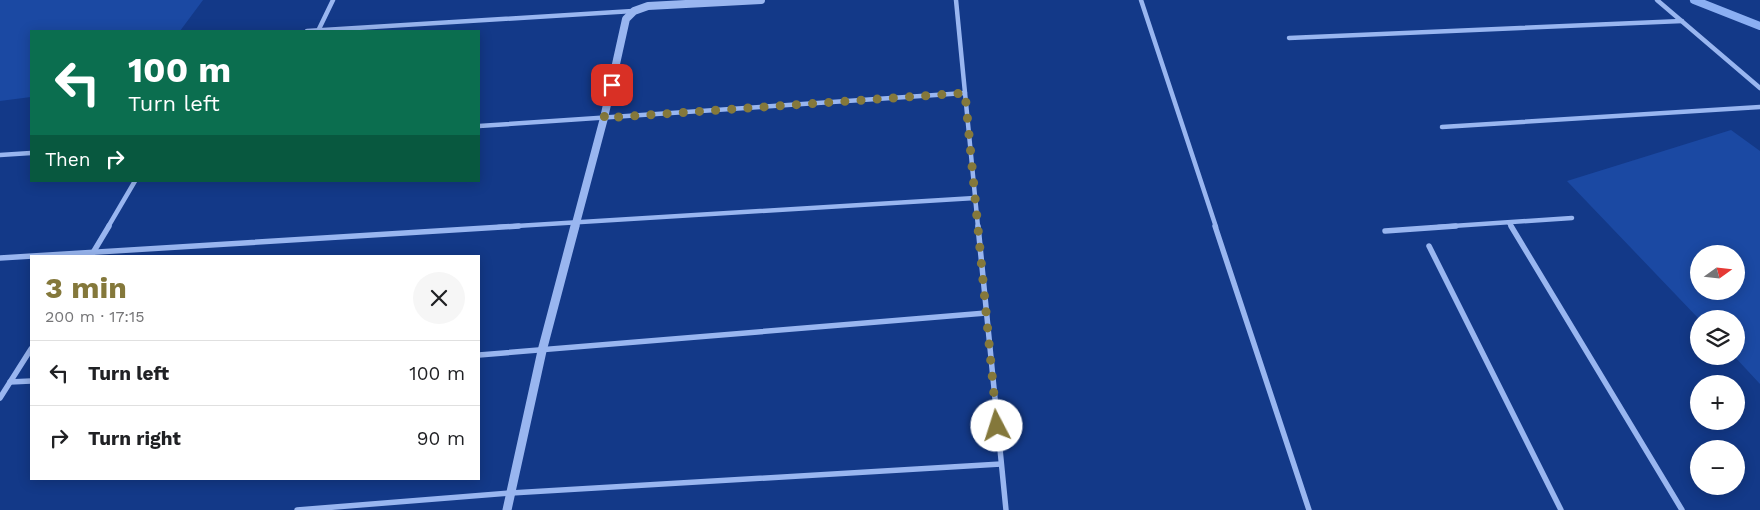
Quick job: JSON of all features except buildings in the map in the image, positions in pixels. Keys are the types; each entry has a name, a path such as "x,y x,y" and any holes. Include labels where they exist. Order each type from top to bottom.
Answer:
{"street":[{"path":"319,28 333,0"},
{"path":"311,30 319,28 634,11 648,6 761,0"},
{"path":"956,0 1006,510"},
{"path":"1142,0 1309,510"},
{"path":"1657,0 1760,88"},
{"path":"507,510 542,351 604,118 626,19 634,11"},
{"path":"1289,38 1682,21"},
{"path":"480,126 965,93"},
{"path":"1442,127 1760,106"},
{"path":"0,155 30,153"},
{"path":"92,254 135,182"},
{"path":"69,255 975,198"},
{"path":"1385,231 1572,218"},
{"path":"1509,223 1682,510"},
{"path":"1429,246 1561,510"},
{"path":"0,258 30,257"},
{"path":"480,355 986,313"},
{"path":"0,398 30,351"},
{"path":"10,382 30,381"},
{"path":"297,510 511,493 1001,464"}],"shaded area":[{"path":"0,0 203,0 181,30 30,30 30,97 0,101"},
{"path":"1731,130 1760,151 1760,384 1742,365 1745,365 1745,310 1690,310 1567,181"}],"waterway":[{"path":"1694,0 1760,26"}],"route":[{"path":"612,85 604,118 965,93 997,426"}]}
